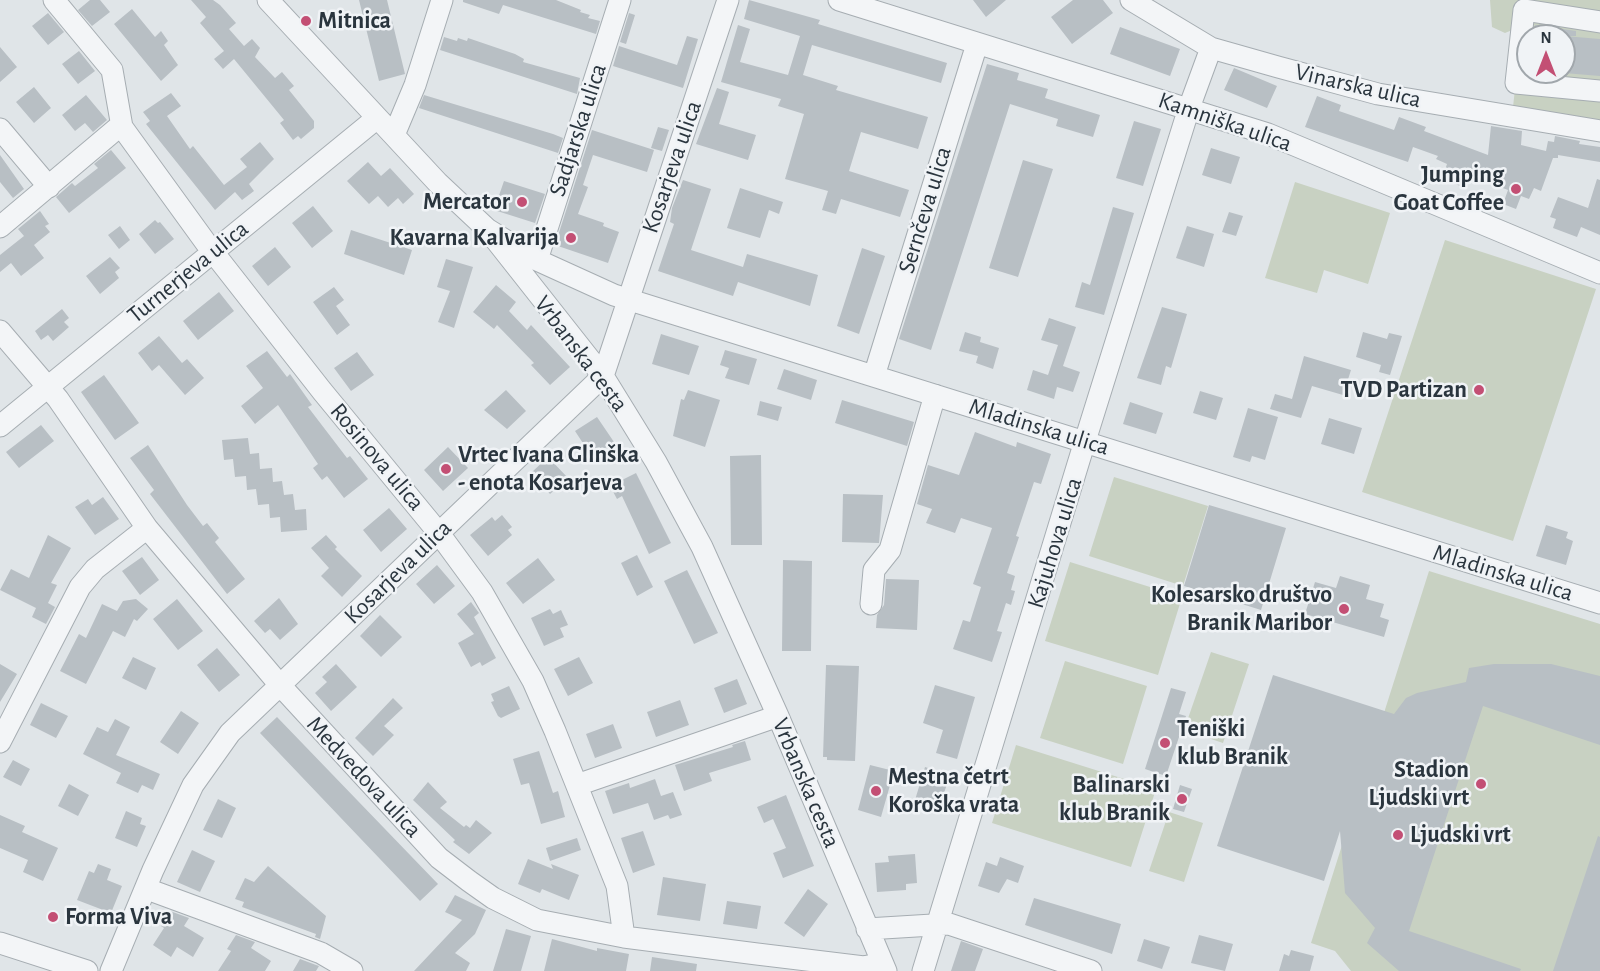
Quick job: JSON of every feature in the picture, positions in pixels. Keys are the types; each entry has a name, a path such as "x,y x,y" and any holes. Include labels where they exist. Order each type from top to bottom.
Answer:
{"street":[{"name":"Rosinova ulica","path":"54,0 112,70 121,125 214,252 322,391 438,532 482,591 504,627 533,681 578,785 617,886 624,937"},
{"name":"Vrbanska cesta","path":"268,0 438,183 487,229 603,376 656,462 702,547 778,716 884,967"},
{"path":"394,135 415,85 442,0"},
{"name":"Sadjarska ulica","path":"537,260 621,0"},
{"name":"Kosarjeva ulica","path":"111,971 153,870 193,785 230,733 603,376 728,0"},
{"name":"Kamniška ulica","path":"839,0 1268,134 1600,273"},
{"name":"Vinarska ulica","path":"1131,0 1211,48 1378,94 1600,131"},
{"path":"1600,22 1524,10 1516,83 1600,91"},
{"name":"Sernčeva ulica","path":"874,376 977,44"},
{"name":"Kajuhova ulica","path":"923,971 977,801 1085,441 1189,108 1211,48"},
{"name":"Turnerjeva ulica","path":"0,426 377,118"},
{"path":"0,227 121,125"},
{"path":"0,129 49,187"},
{"name":"Mladinska ulica","path":"487,229 537,260 628,299 1600,603"},
{"name":"Medvedova ulica","path":"0,331 47,386 147,528 279,684 439,858 469,881 493,898 537,920 624,937 840,965 884,967"},
{"path":"872,604 874,570 890,550 935,395"},
{"path":"0,742 80,586 95,569 147,528"},
{"path":"578,785 778,716"},
{"path":"147,889 321,953 352,971"},
{"path":"867,929 949,924 1091,971"},
{"path":"0,943 87,971"}],"green space":[{"path":"1490,0 1600,0 1600,127 1512,116 1516,80 1516,84 1576,84 1576,24 1516,24 1516,28 1505,33 1492,27"},
{"path":"1295,182 1390,213 1368,284 1324,270 1317,293 1265,278"},
{"name":"TVD Partizan","path":"1445,240 1596,289 1513,541 1362,492"},
{"path":"1114,477 1208,506 1183,586 1089,556"},
{"path":"1070,562 1182,597 1158,675 1045,641"},
{"name":"Stadion Ljudski vrt","path":"1429,571 1600,624 1600,971 1351,971 1335,951 1311,943"},
{"path":"1211,652 1249,664 1223,743 1184,730"},
{"path":"1065,661 1147,686 1123,764 1040,738"},
{"path":"1016,745 1156,789 1131,867 992,823"},
{"path":"1169,812 1203,823 1184,882 1149,871"}],"building":[{"path":"90,0 100,0 110,12 92,26 78,10"},
{"path":"191,0 213,0 220,5 236,23 229,29 244,46 252,39 260,48 255,57 275,78 282,72 294,86 289,90 314,121 314,128 301,139 298,136 293,140 280,123 284,120 234,59 223,69 214,59 224,51 200,23 206,17"},
{"path":"359,0 387,0 405,74 379,81"},
{"path":"463,0 556,0 590,15 588,18 600,21 596,34 503,5 499,14 463,2"},
{"path":"749,0 820,20 818,24 947,63 941,83 812,45 803,75 838,86 836,90 928,117 918,149 861,132 849,171 909,190 900,217 841,199 836,214 822,210 828,191 785,179 804,114 778,106 781,99 721,82 738,25 750,29 740,62 788,75 800,36 744,19"},
{"path":"973,0 1006,0 986,17"},
{"path":"1073,0 1103,0 1113,13 1072,44 1051,17"},
{"path":"132,9 155,37 161,31 168,41 164,45 178,65 161,81 114,24"},
{"path":"48,13 64,32 48,45 32,26"},
{"path":"629,13 635,15 626,44 620,42"},
{"path":"1120,27 1180,49 1170,76 1110,54"},
{"path":"687,36 698,39 683,88 613,66 619,46 677,65"},
{"path":"444,37 457,41 458,38 467,41 468,38 515,54 524,59 523,62 580,78 577,94 440,50"},
{"path":"1576,37 1600,39 1600,76 1576,74"},
{"path":"0,47 17,67 0,82"},
{"path":"79,51 95,71 78,84 62,64"},
{"path":"987,64 1019,73 1017,80 1048,89 1045,98 1100,115 1093,137 1056,126 1058,119 1010,104 931,350 899,339"},
{"path":"1234,68 1277,86 1267,108 1224,90"},
{"path":"34,87 51,108 34,123 16,102"},
{"path":"717,88 729,92 719,124 756,135 748,160 696,144"},
{"path":"171,93 181,106 167,116 190,149 193,146 224,185 247,167 240,159 260,142 274,159 249,184 254,191 242,200 235,192 215,210 146,124 150,121 143,112"},
{"path":"86,95 107,120 93,132 85,123 75,131 62,115"},
{"path":"424,95 563,138 558,153 419,108"},
{"path":"1317,96 1341,105 1339,111 1394,130 1399,117 1426,127 1424,131 1488,155 1491,126 1522,131 1521,145 1546,151 1548,141 1554,142 1555,136 1580,141 1579,144 1600,147 1600,162 1558,155 1558,158 1553,158 1541,191 1534,188 1529,199 1521,196 1516,209 1503,204 1508,190 1492,184 1494,178 1470,169 1463,187 1442,179 1447,164 1436,159 1438,156 1413,147 1408,162 1305,127"},
{"path":"1134,121 1161,129 1143,186 1116,178"},
{"path":"658,127 669,130 662,151 651,148"},
{"path":"592,130 654,150 647,172 593,155 583,185 588,187 578,214 604,223 603,226 619,232 608,263 555,245"},
{"path":"1211,148 1240,157 1231,184 1202,175"},
{"path":"111,150 126,168 69,213 56,197 72,183 75,186 98,168 94,164"},
{"path":"0,155 24,189 13,198 0,182"},
{"path":"1023,160 1053,169 1018,277 989,268"},
{"path":"368,162 381,176 390,168 414,194 403,204 398,198 388,207 378,196 369,204 347,181"},
{"path":"1597,179 1600,180 1600,235 1581,227 1577,237 1553,228 1556,219 1550,217 1558,197 1588,208"},
{"path":"683,180 711,189 691,250 743,267 747,254 818,275 810,306 738,282 733,296 658,271 674,224 670,222 672,208"},
{"name":"Mercator","path":"504,181 545,194 535,223 494,210"},
{"path":"740,188 783,202 779,214 769,210 760,238 727,228"},
{"path":"313,206 333,231 312,248 292,223"},
{"path":"1113,207 1134,213 1104,315 1075,307 1082,282 1090,285"},
{"path":"40,211 49,224 45,226 50,232 34,245 44,258 21,276 11,263 0,272 0,255 24,236 18,229"},
{"path":"1229,212 1243,216 1236,236 1222,232"},
{"path":"155,220 160,222 174,239 155,254 139,234"},
{"path":"120,226 130,240 119,249 108,235"},
{"path":"1187,226 1214,234 1204,267 1176,258"},
{"path":"351,230 412,250 404,275 344,254"},
{"path":"275,247 291,267 268,286 252,266"},
{"path":"862,248 885,256 859,334 837,326"},
{"path":"110,257 120,268 115,272 119,278 100,294 86,276"},
{"path":"446,259 473,267 454,328 438,322 450,291 437,287"},
{"path":"496,285 516,302 509,311 527,330 531,325 570,367 550,385 531,365 534,363 497,325 494,329 473,312"},
{"path":"334,287 344,300 336,306 350,325 337,335 313,302"},
{"path":"219,292 234,311 198,340 183,321"},
{"path":"1162,307 1187,314 1171,368 1166,366 1161,385 1137,378"},
{"path":"62,309 69,318 64,322 69,327 53,341 48,335 41,340 35,331"},
{"path":"1049,318 1076,327 1063,366 1080,372 1073,392 1057,387 1054,399 1027,390 1033,370 1048,375 1058,345 1041,340"},
{"path":"965,332 981,337 980,342 999,348 993,369 976,363 978,356 959,351"},
{"path":"1363,332 1387,339 1389,333 1402,336 1390,375 1379,372 1381,365 1356,357"},
{"path":"661,334 699,346 689,375 652,364"},
{"path":"159,336 182,363 187,359 204,378 185,395 159,365 152,371 138,353"},
{"path":"725,350 757,359 749,385 725,378 729,368 720,365"},
{"path":"267,351 287,377 290,374 312,405 308,407 347,458 350,456 368,479 344,498 327,476 322,480 313,468 318,464 278,405 255,424 241,406 263,388 246,366"},
{"path":"357,352 374,375 351,391 334,368"},
{"path":"1304,356 1351,370 1343,395 1312,386 1301,418 1270,409 1275,394 1292,399"},
{"path":"784,369 817,380 811,400 777,389"},
{"path":"104,375 139,423 115,440 81,392"},
{"path":"506,390 526,411 507,429 484,410"},
{"path":"688,390 720,400 705,447 673,436 681,399 684,400"},
{"path":"1200,391 1223,398 1216,420 1193,413"},
{"path":"842,400 914,422 907,446 835,423"},
{"path":"760,401 782,407 778,421 757,415"},
{"path":"1130,402 1163,413 1156,434 1123,424"},
{"path":"1248,408 1278,417 1265,460 1252,456 1250,462 1233,457"},
{"path":"597,417 614,442 592,457 575,431"},
{"path":"1329,418 1362,428 1354,454 1321,444"},
{"path":"41,425 54,441 19,468 6,452"},
{"path":"975,432 1016,447 1017,442 1051,454 1041,484 1034,482 1016,536 1019,537 1007,573 1015,576 1011,590 1015,591 1011,605 1006,603 997,631 1002,632 992,662 953,649 963,620 970,622 981,587 973,584 992,528 961,518 955,533 926,523 932,509 917,504 928,465 959,475"},
{"path":"248,438 250,454 259,453 260,469 272,468 273,482 282,481 284,495 293,494 295,510 306,509 307,530 281,532 280,517 270,518 269,504 258,505 256,489 247,490 246,476 235,477 233,459 224,460 222,440"},
{"path":"148,445 187,505 203,526 207,523 219,538 215,542 245,579 227,594 150,494 154,490 130,458"},
{"name":"Vrtec Ivana Glinška - enota Kosarjeva","path":"448,447 468,468 443,491 424,470"},
{"path":"761,455 762,545 731,545 730,456"},
{"path":"548,457 568,478 550,494 531,473"},
{"path":"636,473 671,543 649,554 622,496 617,499 610,486"},
{"path":"843,494 883,495 879,543 842,542"},
{"path":"103,497 119,519 95,535 75,507 88,499 92,505"},
{"path":"1209,505 1286,528 1261,610 1184,586"},
{"path":"389,508 407,529 381,552 363,530"},
{"path":"502,515 512,527 508,530 512,535 488,556 470,535 492,517 495,521"},
{"path":"1546,525 1568,532 1566,538 1573,541 1566,565 1536,556"},
{"path":"48,535 71,548 51,583 57,585 48,603 55,607 46,624 32,617 36,608 0,590 11,569 29,578"},
{"path":"326,535 337,547 335,549 362,576 342,597 321,576 329,568 311,548"},
{"path":"637,555 653,587 637,596 621,563"},
{"path":"142,557 159,580 140,595 122,571"},
{"path":"538,558 555,580 523,604 506,583"},
{"path":"783,560 812,561 811,651 782,651"},
{"path":"437,565 455,586 434,604 416,584"},
{"path":"687,570 718,633 694,644 664,581"},
{"name":"Kolesarsko društvo Branik Maribor","path":"1340,576 1370,585 1366,599 1384,604 1380,617 1389,620 1384,637 1305,614 1315,582 1336,588"},
{"path":"886,579 919,580 917,630 876,628 877,615 884,605"},
{"path":"279,598 298,624 280,640 270,629 265,633 254,621"},
{"path":"136,599 148,609 137,621 134,619 125,637 113,631 86,684 60,671 79,634 86,638 102,604 117,611 123,601"},
{"path":"177,599 203,631 178,650 153,619"},
{"path":"471,602 479,613 474,617 496,658 482,666 480,662 471,667 458,643 474,634 457,614"},
{"path":"550,609 553,614 561,610 568,625 560,628 564,637 544,646 531,618"},
{"path":"380,615 402,637 381,657 360,636"},
{"path":"217,648 240,675 219,692 197,665"},
{"path":"133,657 156,668 146,690 122,678"},
{"path":"579,657 593,683 568,696 554,669"},
{"path":"0,664 17,674 0,702"},
{"path":"336,664 357,687 331,711 315,693 327,682 322,677"},
{"path":"1494,664 1551,664 1600,676 1600,745 1483,706 1409,931 1521,969 1520,971 1399,971 1367,943 1375,928 1345,893 1340,831 1324,881 1217,846 1273,675 1394,714 1406,698 1417,693 1466,682 1469,668"},
{"path":"826,665 859,666 855,761 827,760 827,757 823,757"},
{"path":"737,679 747,704 724,713 714,688"},
{"path":"935,685 975,697 957,759 936,753 943,730 923,723"},
{"path":"509,686 520,709 501,718 491,702 494,701 491,694"},
{"name":"Teniški klub Branik","path":"1171,688 1186,692 1179,714 1186,716 1166,776 1145,769"},
{"path":"393,698 403,708 384,726 394,735 373,756 355,738"},
{"path":"680,700 689,725 656,737 647,712"},
{"path":"41,703 68,716 56,738 30,725"},
{"path":"181,711 199,723 178,754 160,742"},
{"path":"277,717 438,884 420,901 260,733"},
{"path":"115,719 130,727 116,755 160,774 153,790 142,785 138,793 116,783 121,773 83,754 97,727 108,732"},
{"path":"613,724 622,748 595,758 586,734"},
{"path":"745,741 751,760 709,773 712,781 684,791 675,765"},
{"path":"539,751 553,793 558,791 565,817 541,824 529,783 521,785 513,759"},
{"path":"13,760 30,769 21,786 3,777"},
{"name":"Mestna četrt Koroška vrata","path":"870,765 894,771 881,817 858,810"},
{"path":"925,767 937,771 935,777 948,781 939,808 915,800"},
{"path":"655,779 661,796 673,792 682,815 670,819 668,815 654,820 648,803 613,814 605,791 629,783 630,788"},
{"path":"428,782 447,802 440,808 464,827 466,825 470,828 476,820 492,833 469,854 453,842 455,840 413,800"},
{"path":"69,784 89,795 78,816 58,806"},
{"name":"Balinarski klub Branik","path":"1180,785 1192,789 1184,812 1173,809"},
{"path":"786,795 814,866 783,878 773,853 786,848 773,819 764,823 757,807"},
{"path":"218,799 236,808 222,838 203,830"},
{"path":"126,811 142,818 140,824 146,826 137,847 115,838"},
{"path":"0,815 25,826 22,832 58,848 43,881 23,872 28,860 0,848"},
{"path":"643,831 655,865 633,873 621,838"},
{"path":"1598,836 1600,837 1600,971 1553,971"},
{"path":"577,838 581,850 550,861 546,848"},
{"path":"192,850 215,861 200,892 177,882"},
{"path":"915,854 917,883 906,884 906,890 877,892 875,863 889,862 888,856"},
{"path":"1000,857 1024,866 1018,883 1007,879 999,893 978,886 986,862 997,866"},
{"path":"528,859 553,869 551,864 579,875 569,900 542,889 540,893 518,884"},
{"path":"98,864 111,869 107,880 122,886 111,913 77,900 89,871 94,873"},
{"path":"268,866 326,916 320,939 315,937 316,934 242,907 244,902 235,899 245,878 254,882"},
{"path":"663,877 706,884 700,921 657,915"},
{"path":"808,889 828,904 804,937 784,923"},
{"path":"455,895 486,910 475,934 455,953 470,963 466,971 414,971 462,920 445,912"},
{"path":"1034,898 1121,924 1112,954 1025,925"},
{"path":"727,901 761,906 757,929 723,924"},
{"path":"170,911 189,918 184,926 204,938 193,957 177,947 171,957 153,945 164,928 161,926"},
{"path":"506,929 531,936 521,971 493,971"},
{"path":"236,935 255,942 251,948 271,961 265,971 218,971 231,951 227,949"},
{"path":"1199,935 1233,944 1225,971 1191,963"},
{"path":"552,939 597,951 597,948 629,954 626,971 544,971"},
{"path":"1144,939 1170,947 1162,969 1137,961"},
{"path":"961,941 983,949 975,971 951,971"},
{"path":"1291,950 1314,956 1310,971 1279,971 1284,954 1289,956"},
{"path":"652,957 697,964 696,971 650,971"},
{"path":"300,959 319,966 316,971 293,971"}],"place":[{"name":"Mitnica","path":"306,21"},
{"name":"Jumping Goat Coffee","path":"1516,189"},
{"name":"Mercator","path":"522,202"},
{"name":"Kavarna Kalvarija","path":"571,238"},
{"name":"TVD Partizan","path":"1479,390"},
{"name":"Vrtec Ivana Glinška - enota Kosarjeva","path":"446,469"},
{"name":"Kolesarsko društvo Branik Maribor","path":"1344,609"},
{"name":"Teniški klub Branik","path":"1165,743"},
{"name":"Stadion Ljudski vrt","path":"1481,784"},
{"name":"Mestna četrt Koroška vrata","path":"876,791"},
{"name":"Balinarski klub Branik","path":"1182,799"},
{"name":"Ljudski vrt","path":"1398,835"},
{"name":"Forma Viva","path":"53,917"}]}
